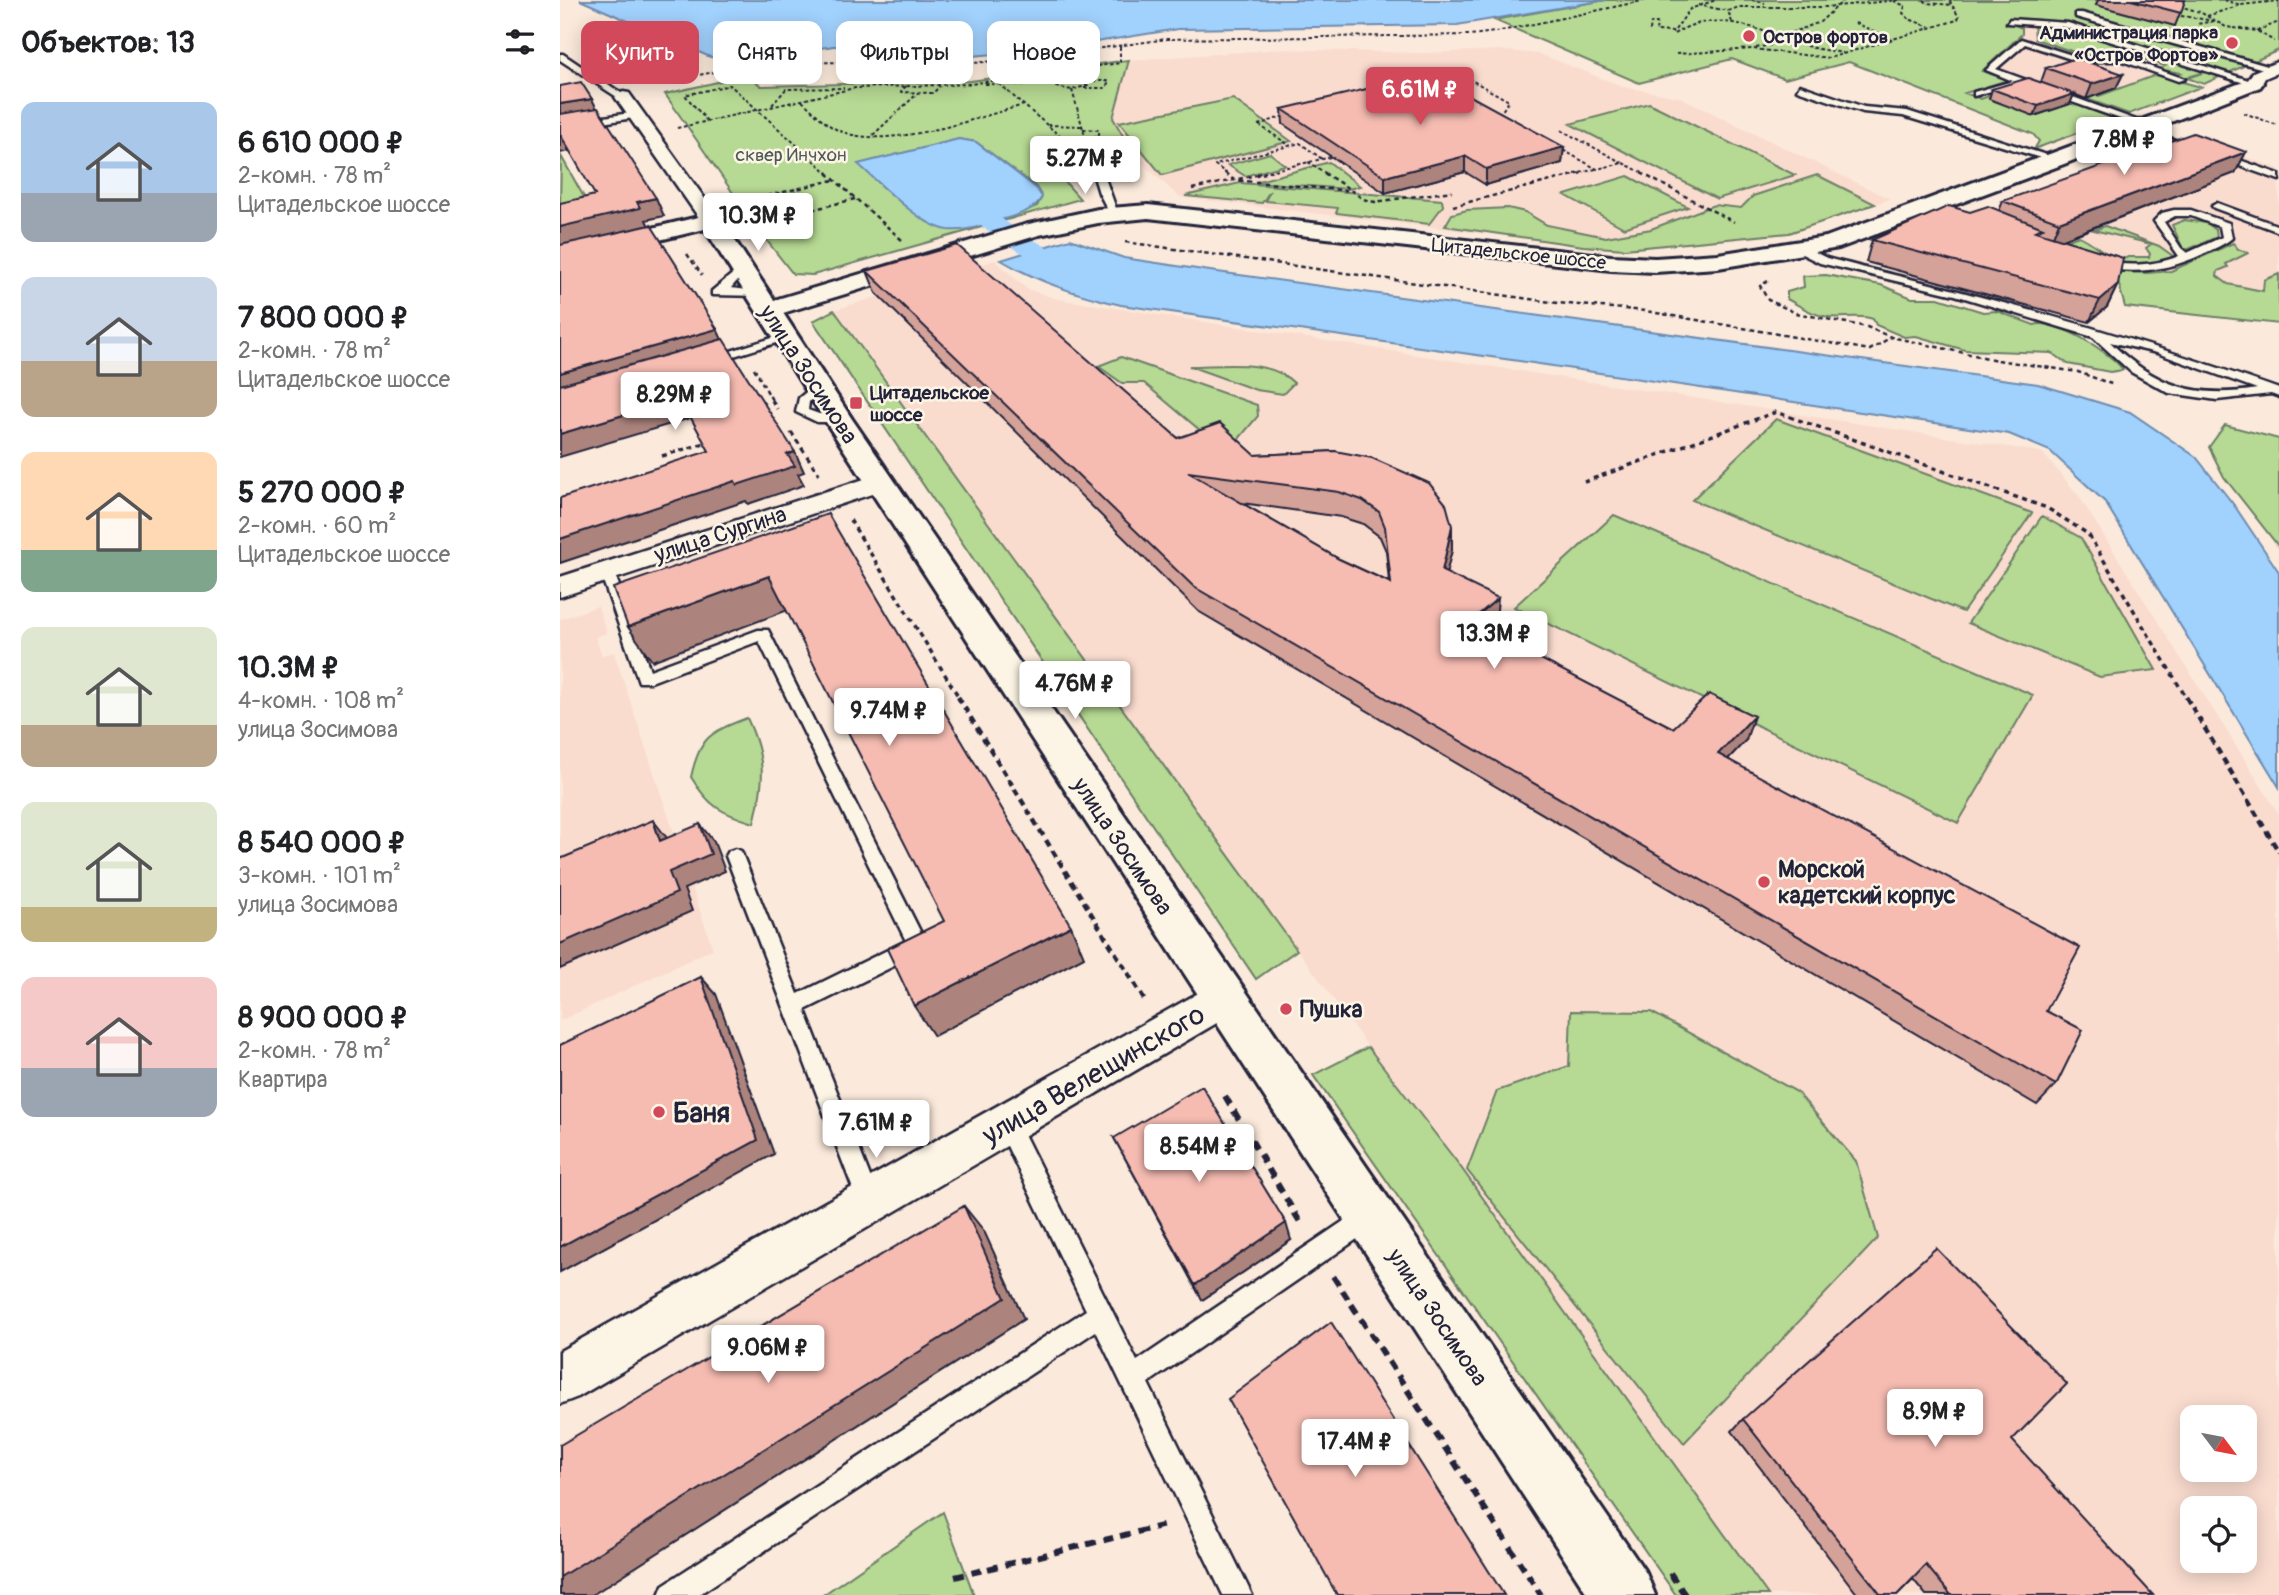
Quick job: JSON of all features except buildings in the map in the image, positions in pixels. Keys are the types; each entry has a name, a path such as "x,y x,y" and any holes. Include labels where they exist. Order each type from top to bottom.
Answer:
{"street":[{"name":"Цитадельское шоссе","path":"763,302 1032,230 1114,212 1165,211 1611,264 1685,263 1800,249 1857,235 1947,206 2277,72"},
{"name":"улица Зосимова","path":"623,97 711,220 838,419 1624,1595"},
{"path":"560,257 711,220"},
{"name":"улица Сургина","path":"560,587 880,482"},
{"name":"улица Велещинского","path":"560,1379 1225,998"}],"lane":[{"path":"2079,15 2277,72"},
{"path":"2010,21 2065,25 2255,83"},
{"path":"2181,79 2123,59 2077,59 2024,41 1990,70 2279,177"},
{"path":"560,56 623,97"},
{"path":"1977,94 2021,81"},
{"path":"1800,88 1863,109 1904,113 2057,160"},
{"path":"560,127 636,115"},
{"path":"1095,165 1104,193 1114,212"},
{"path":"2217,206 2279,229"},
{"path":"2088,260 2128,270 2151,270 2172,265 2227,238 2225,225 2181,212 2165,215 2159,221 2176,250 2186,257"},
{"path":"2268,225 2279,220"},
{"path":"1800,249 1824,261 1958,293 2097,335 2161,351 2277,391"},
{"path":"742,269 727,286 716,293 736,291 763,302"},
{"path":"2097,335 2122,362 2169,390 2246,396 2277,391"},
{"path":"704,361 785,337"},
{"path":"607,572 645,678 763,634 917,945 793,1006"},
{"path":"735,856 869,1202"},
{"path":"1007,1123 1238,1595"},
{"path":"1132,1379 1371,1216"},
{"path":"673,1595 1101,1314"}],"path":[{"path":"699,75 750,65 809,62 962,64 1031,58 1167,39 1471,35 1647,0"},
{"path":"1675,32 1681,17 1698,5 1716,0"},
{"path":"1752,0 1783,6"},
{"path":"1780,37 1820,22 1844,0"},
{"path":"1698,5 1728,11 1747,6 1840,6 1900,0"},
{"path":"1924,0 1927,3 1952,5"},
{"path":"1746,49 1829,58 1958,19 1949,0"},
{"path":"2224,0 2241,5"},
{"path":"1894,1 1905,6 1903,13 1909,19 1931,27"},
{"path":"2207,16 2241,5 2279,3"},
{"path":"2179,6 2207,16 2226,27 2257,31 2269,40 2279,42"},
{"path":"1728,11 1732,22"},
{"path":"1650,31 1651,23 1657,23 1656,31 1675,32 1698,22 1732,22 1815,48 1844,53"},
{"path":"2257,31 2279,22"},
{"path":"1855,23 1891,39"},
{"path":"1676,54 1746,49 1788,40"},
{"path":"1776,44 1776,51"},
{"path":"1100,66 1120,63 1121,45"},
{"path":"1812,56 1815,48"},
{"path":"1426,84 1432,78 1464,76 1509,101 1499,115 1511,122"},
{"path":"771,107 786,89 970,84 1055,85 1058,89 1072,90 1106,88 1109,81 1100,81"},
{"path":"1082,88 1087,84"},
{"path":"707,121 685,95 730,85 904,242"},
{"path":"907,85 901,92 933,93 941,85"},
{"path":"999,85 1095,165"},
{"path":"670,130 855,88"},
{"path":"1072,90 1095,165"},
{"path":"872,136 918,93"},
{"path":"802,100 839,130 872,136 913,132 1024,105"},
{"path":"2242,113 2277,125"},
{"path":"1289,145 1258,125 1290,114"},
{"path":"1047,125 1099,130 1099,135 1086,138"},
{"path":"1561,130 1734,222"},
{"path":"1322,159 1300,143 1215,165 1234,180 1352,191"},
{"path":"1560,148 1597,169"},
{"path":"1234,180 1331,156"},
{"path":"1308,162 1363,199 1375,202 1452,191"},
{"path":"1453,206 1623,163"},
{"path":"834,180 746,201 763,222 856,199"},
{"path":"1122,242 1558,303 1644,311 1870,350 1891,337"},
{"path":"1824,261 1810,268 1793,269 1760,286 1768,300 1796,313 1867,327 1891,337 1997,360 2078,372 2112,384 2135,388 2156,384"},
{"path":"1584,482 1776,412 2047,509 2088,534 2279,852"},
{"path":"662,456 705,443"},
{"path":"848,517 1152,1012"},
{"path":"1225,1096 1318,1252 1541,1595"},
{"path":"954,1577 1200,1517"}],"shaded area":[{"path":"1987,23 2034,25 2203,71 2033,134 1901,82"},
{"path":"1280,49 1422,53 1499,50 1540,54 1624,87 1680,97 1890,199 1792,234 1623,250 1185,198 1178,196 1135,157 1113,118 1129,60"},
{"path":"2211,144 2279,169 2279,296 2106,275 1989,223"},
{"name":"Морской кадетский корпус","path":"995,260 1027,289 1058,299 2042,452 2079,496 2279,814 2279,1595 1768,1595 1457,1162 1368,1047 834,310"},
{"path":"598,606 607,633 596,637 602,655 614,652 713,949 560,1021 560,619"}],"green space":[{"name":"Остров фортов","path":"1606,0 2279,0 2279,50 2204,84 2187,78 2205,72 2185,78 2177,75 2181,73 2158,69 2165,66 2130,55 2089,57 2035,39 2034,25 2015,25 2022,28 2022,34 1982,71 2008,80 1965,93 1981,99 2021,84 2115,119 2035,148 2039,141 2033,134 1849,62 1785,79 1732,59 1639,83 1494,20"},
{"name":"сквер Инчхон","path":"1129,60 1113,118 1135,157 1060,176 1080,199 813,275 793,274 757,228 665,94 713,83 761,86 973,84 973,81 987,79 987,84 1100,84 1100,64","holes":["959,139 976,142 1036,187 1042,197 1037,206 996,222 948,230 927,222 859,164"]},
{"path":"2156,75 2201,87 2129,114 2084,98 2076,89 2099,96"},
{"path":"1233,99 1291,141 1162,175 1119,122"},
{"path":"1649,103 1795,175 1717,199 1570,124"},
{"path":"1270,153 1285,165 1245,176 1228,165"},
{"path":"561,156 585,199 560,206"},
{"path":"1329,162 1360,186 1348,189 1255,182"},
{"path":"1817,175 1875,204 1789,233 1625,249 1583,246 1445,226 1452,214 1467,210 1508,208 1525,212 1547,225 1606,237 1651,229 1714,205 1741,208 1753,196"},
{"path":"1628,176 1688,207 1624,228 1565,195"},
{"path":"1240,183 1442,200 1443,206 1429,224 1336,213 1338,208 1265,201 1270,191 1262,203 1185,196"},
{"path":"2184,220 2207,223 2216,230 2217,237 2183,249 2172,225"},
{"path":"2105,226 2159,246 2173,256 2160,263 2133,266 2104,258 2065,241 2079,236 2119,261 2128,257 2149,257 2146,248 2151,244 2094,230"},
{"path":"2233,243 2238,249 2248,253 2226,264 2228,267 2218,271 2217,276 2228,284 2263,291 2264,280 2279,274 2279,324 2125,307 2117,278 2110,271 2171,271"},
{"path":"1826,275 1881,285 1912,298 1938,298 1983,312 1997,311 2034,325 2043,324 2068,331 2107,354 2123,370 2110,372 2068,364 2052,353 1965,350 1916,336 1904,337 1876,325 1873,319 1822,316 1787,299 1787,292 1804,287 1803,276"},
{"path":"834,310 1297,950 1256,979 813,321"},
{"path":"1121,357 1257,405 1258,416 1227,453 1144,383 1122,383 1098,366"},
{"path":"1189,366 1259,367 1284,375 1294,383 1283,394 1256,390"},
{"path":"1776,419 2032,513 1963,612 1692,500"},
{"path":"2225,425 2279,439 2279,547 2224,477 2209,447"},
{"path":"1614,515 2033,695 1958,823 1514,607"},
{"path":"2042,516 2081,538 2156,670 2100,677 1968,623"},
{"path":"747,718 758,746 762,770 754,823 717,808 691,777 698,752 709,737 724,727"},
{"path":"1571,1011 1651,1012 1797,1092 1856,1161 1878,1238 1684,1443 1467,1170 1497,1091 1569,1066"},
{"path":"1368,1047 1457,1162 1768,1595 1676,1595 1313,1075"},
{"path":"943,1512 974,1595 823,1595"}],"water":[{"path":"580,0 1606,0 1457,25 1178,29 1100,41 1100,21 987,21 987,55 973,56 973,21 836,21 836,46 822,48 822,21 713,21 713,57 699,52 699,21 628,21"},
{"path":"959,139 976,142 1036,188 1042,197 1024,212 968,229 948,230 925,221 858,164"},
{"path":"1070,239 1124,258 1210,271 2038,384 2130,412 2196,457 2234,505 2279,572 2279,787 2105,502 2050,451 2009,434 1121,305 1060,287 1001,260"}],"waterway":[{"path":"949,188 1010,237 1062,265 1081,272"}],"place":[{"name":"Остров фортов","path":"1749,36"},
{"name":"Администрация парка «Остров Фортов»","path":"2232,43"},
{"name":"Цитадельское шоссе","path":"856,403"},
{"name":"Морской кадетский корпус","path":"1764,882"},
{"name":"Пушка","path":"1286,1009"},
{"name":"Баня","path":"659,1112"}]}
